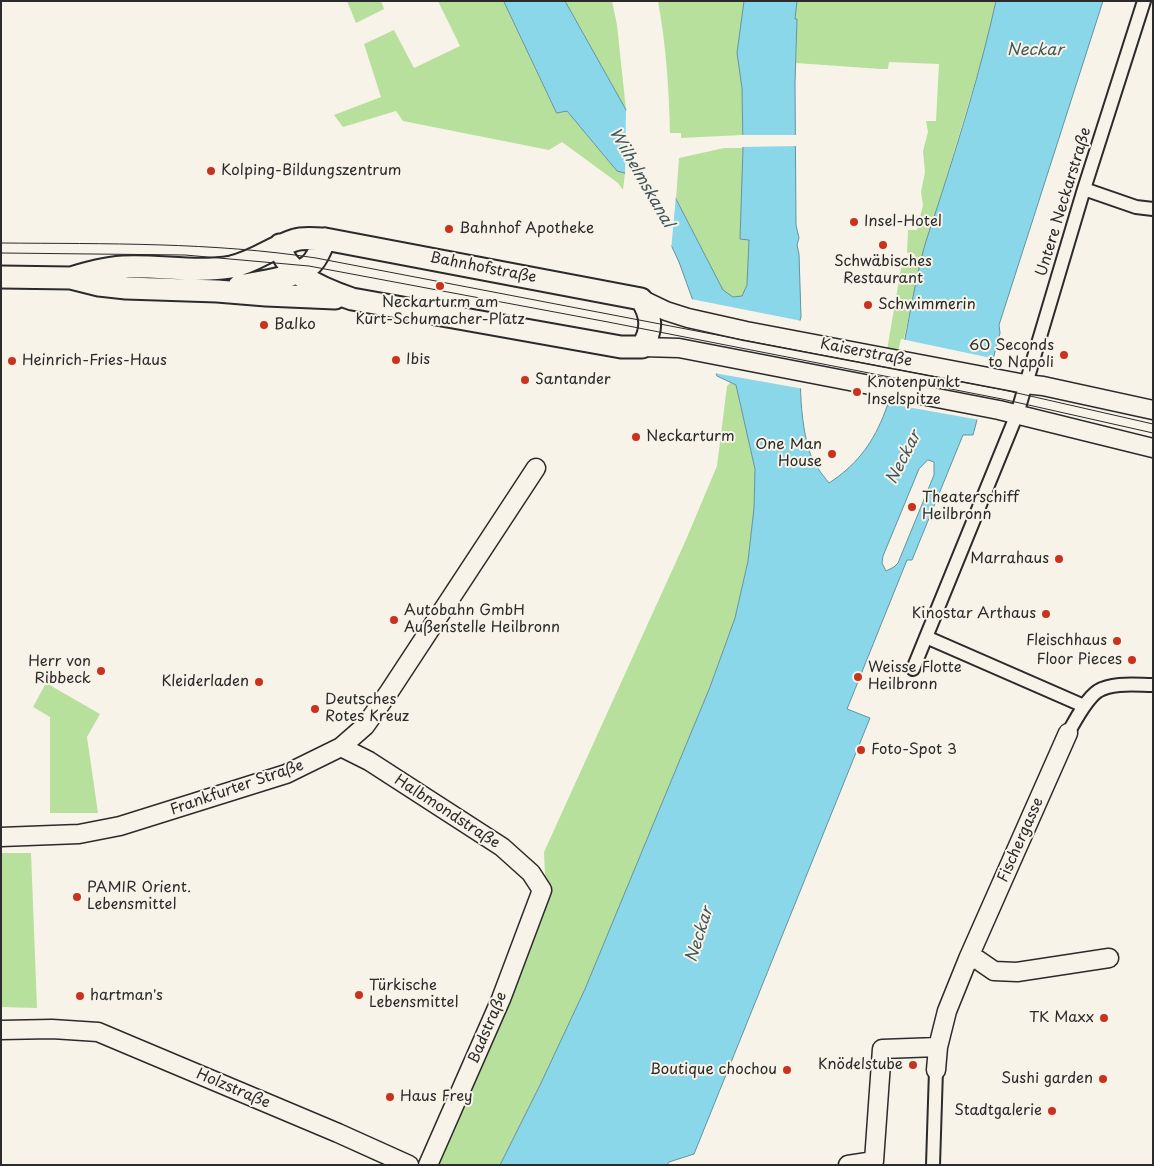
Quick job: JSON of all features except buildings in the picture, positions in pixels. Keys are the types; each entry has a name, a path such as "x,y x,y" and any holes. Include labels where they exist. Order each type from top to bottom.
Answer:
{"street":[{"name":"Untere Neckarstraße","path":"913,669 1017,414 1084,189 1144,1"},
{"path":"1084,189 1136,207 1153,209"},
{"name":"Bahnhofstraße","path":"71,278 98,270 125,267 211,269 232,266 255,260 280,245 296,239 325,239 641,299"},
{"name":"Bahnhofstraße","path":"218,291 297,272 309,266 316,258 325,239"},
{"name":"Bahnhofstraße","path":"280,245 281,253 297,272 315,284 352,299"},
{"name":"Bahnhofstraße","path":"1,276 71,278 99,285 126,288 352,299 632,347"},
{"path":"632,347 646,340 650,321 648,310 641,299"},
{"name":"Kaiserstraße","path":"641,299 688,318 746,331 1042,386 1153,410"},
{"name":"Kaiserstraße","path":"632,347 664,347 701,353 999,410 1153,448"},
{"name":"Frankfurter Straße","path":"1,837 79,834 120,826 286,774 340,747 364,726 389,692 536,468"},
{"path":"926,637 1084,706"},
{"name":"Fischergasse","path":"933,1165 938,1047 947,1010 1068,733 1084,706 1097,692 1114,686 1153,684"},
{"name":"Halbmondstraße","path":"340,747 369,761 502,847 532,873 542,890"},
{"name":"Badstraße","path":"428,1165 501,999 542,890"},
{"path":"968,959 978,960 994,971 1017,972 1109,958"},
{"name":"Holzstraße","path":"1,1030 52,1029 98,1032 410,1165"},
{"path":"848,1165 874,1160 882,1049 938,1047"}],"green space":[{"path":"347,1 381,1 384,9 356,23"},
{"path":"438,1 504,1 557,113 567,111 617,171 625,173 623,190 618,183 562,142 549,150 403,121 396,111 343,127 334,115 381,97 364,44 394,30 414,68 460,46"},
{"path":"565,1 612,1 617,25 626,110"},
{"path":"658,1 744,1 737,53 742,88 742,135 681,138 681,133 670,133 667,67"},
{"path":"797,1 996,1 986,45 926,242 898,364 885,362 901,268 914,261 915,254 907,253 908,230 917,230 923,205 921,192 925,172 923,151 928,132 926,121 936,121 939,64 889,62 888,69 881,69 796,63 797,20 795,19"},
{"path":"724,148 743,148 740,239 749,240 747,285 742,296 733,297 723,290 676,199 679,158"},
{"path":"730,383 736,385 755,469 754,508 748,561 735,618 710,687 585,989 500,1165 432,1165 546,897 544,852 685,542 717,466 727,386"},
{"path":"46,683 100,714 87,737 98,813 50,813 50,717 33,707"},
{"path":"1,853 31,853 37,1008 1,1007"}],"water":[{"path":"504,1 565,1 676,199 723,290 733,297 742,296 747,285 749,240 740,239 743,148 742,88 737,53 744,1 797,1 795,19 797,19 795,83 796,225 799,238 797,245 801,317 801,402 809,450 815,464 829,483 847,470 867,446 883,417 891,396 920,263 970,102 996,1 1103,1 999,325 1000,333 973,435 963,435 912,560 907,560 847,709 870,718 694,1154 669,1162 667,1165 500,1165 585,989 710,687 735,618 748,561 754,508 755,469 736,385 717,376 705,334 672,247 625,173 617,171 567,111 557,113","holes":["928,460 934,462 934,475 898,563 886,571 882,563 883,556 919,469"]}],"pier":[{"path":"626,110 629,111 676,195 671,251 625,177"},
{"path":"740,135 798,135 798,146 740,147"},
{"path":"691,299 802,321 804,389 714,373"},
{"path":"901,339 996,359 980,420 885,403"}],"tram line":[{"path":"1,243 198,246 316,258 1004,390 1153,424"},
{"path":"1,253 185,255 309,266 1002,399 1153,433"}],"place":[{"name":"Kolping-Bildungszentrum","path":"211,171"},
{"name":"Insel-Hotel","path":"854,222"},
{"name":"Bahnhof Apotheke","path":"449,229"},
{"name":"Schwäbisches Restaurant","path":"883,245"},
{"name":"Neckarturm am Kurt-Schumacher-Platz","path":"440,286"},
{"name":"Schwimmerin","path":"868,305"},
{"name":"Balko","path":"264,325"},
{"name":"60 Seconds to Napoli","path":"1064,355"},
{"name":"Ibis","path":"396,360"},
{"name":"Heinrich-Fries-Haus","path":"12,361"},
{"name":"Santander","path":"525,380"},
{"name":"Knotenpunkt Inselspitze","path":"857,392"},
{"name":"Neckarturm","path":"636,437"},
{"name":"One Man House","path":"832,454"},
{"name":"Theaterschiff Heilbronn","path":"912,507"},
{"name":"Marrahaus","path":"1059,559"},
{"name":"Kinostar Arthaus","path":"1046,614"},
{"name":"Autobahn GmbH Außenstelle Heilbronn","path":"394,620"},
{"name":"Fleischhaus","path":"1117,641"},
{"name":"Floor Pieces","path":"1132,660"},
{"name":"Herr von Ribbeck","path":"101,671"},
{"name":"Weisse Flotte Heilbronn","path":"858,677"},
{"name":"Kleiderladen","path":"259,682"},
{"name":"Deutsches Rotes Kreuz","path":"315,709"},
{"name":"Foto-Spot 3","path":"861,750"},
{"name":"PAMIR Orient. Lebensmittel","path":"77,897"},
{"name":"Türkische Lebensmittel","path":"359,995"},
{"name":"hartman's","path":"80,996"},
{"name":"TK Maxx","path":"1104,1018"},
{"name":"Knödelstube","path":"913,1065"},
{"name":"Boutique chochou","path":"787,1070"},
{"name":"Sushi garden","path":"1103,1079"},
{"name":"Haus Frey","path":"390,1097"},
{"name":"Stadtgalerie","path":"1052,1111"}],"water label":[{"name":"Neckar","path":"1035,51"},
{"name":"Wilhelmskanal","path":"641,178"},
{"name":"Neckar","path":"904,458"},
{"name":"Neckar","path":"700,935"}]}
